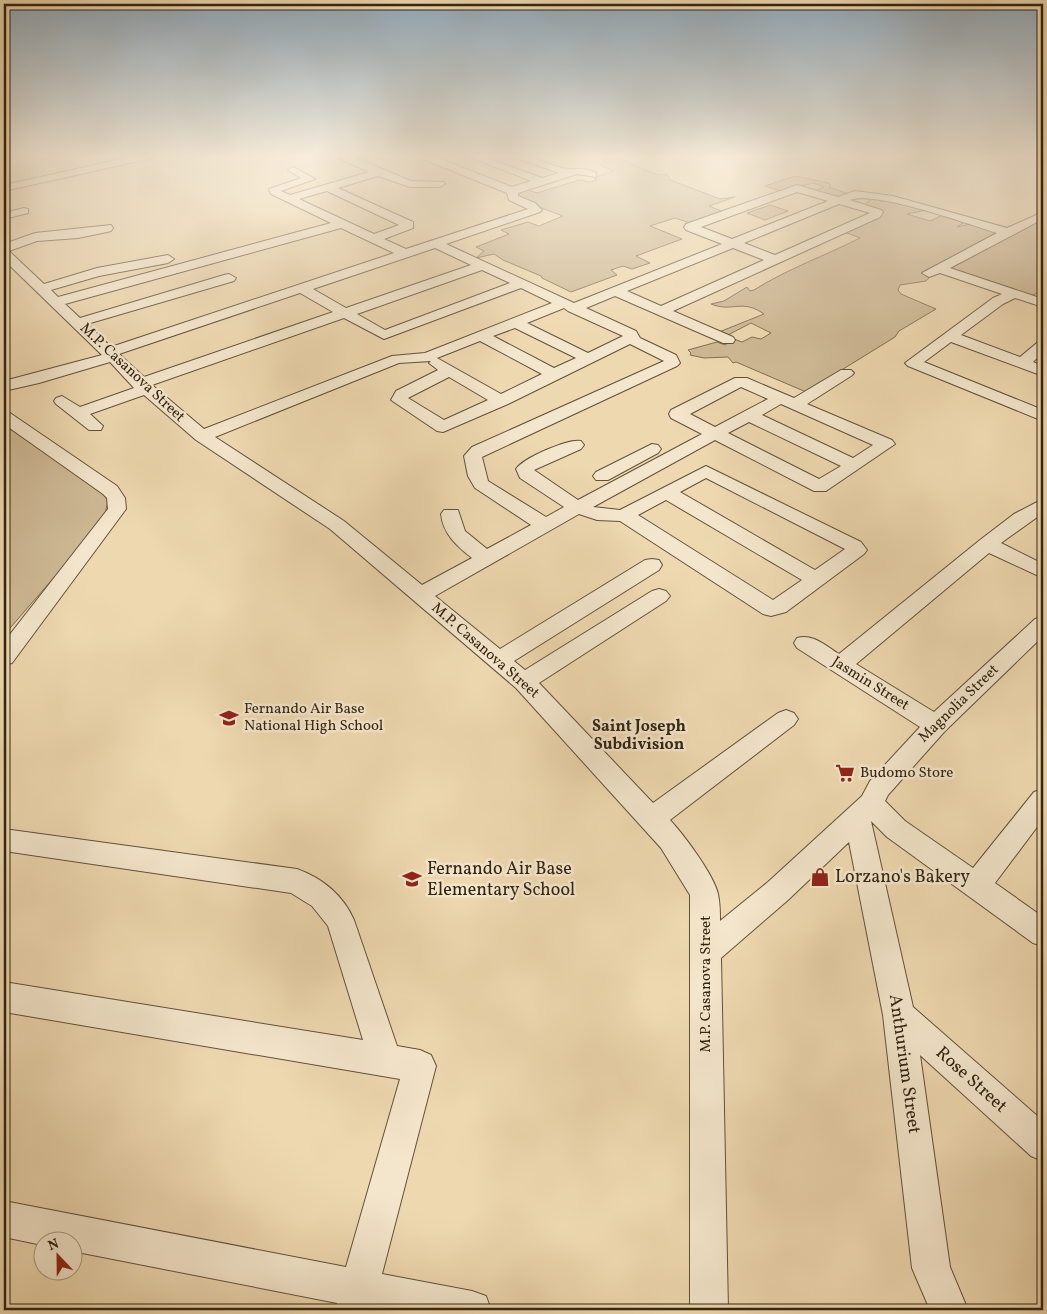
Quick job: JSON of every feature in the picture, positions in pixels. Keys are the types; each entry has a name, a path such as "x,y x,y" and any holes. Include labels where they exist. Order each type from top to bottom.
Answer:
{"street":[{"path":"323,215 406,254"},
{"path":"373,239 409,225 388,215"},
{"path":"4,386 33,380 110,355 301,288 520,215"},
{"path":"721,215 690,227 774,260"},
{"path":"202,436 397,359 427,357 515,322 617,292 801,215"},
{"path":"661,311 872,215"},
{"path":"949,215 1005,232"},
{"path":"1042,215 1005,232 935,271 1015,293 1043,303"},
{"path":"49,296 187,266 341,224"},
{"path":"4,248 30,238 107,225"},
{"path":"436,244 480,266 631,334 633,337 631,340"},
{"path":"49,296 109,271 176,258 187,266"},
{"name":"M.P. Casanova Street","path":"9,263 49,296 142,387 202,436 258,471 337,525 524,682 652,818 688,865 704,893 709,1310"},
{"path":"77,413 142,387 480,266"},
{"path":"77,323 229,278"},
{"path":"301,288 384,335 520,284"},
{"path":"617,292 728,340"},
{"path":"1015,293 1000,300 913,363 1043,416"},
{"path":"1000,300 1043,316"},
{"path":"515,322 589,359"},
{"path":"481,336 555,376"},
{"path":"952,336 1043,371"},
{"path":"449,371 402,394 399,400 443,427 631,340 671,358 672,362 478,451 473,456 476,476 481,484 545,525"},
{"path":"1022,363 1043,346"},
{"path":"427,357 502,401"},
{"path":"421,595 545,525 716,433 846,373"},
{"path":"741,381 788,401 886,444 820,487 677,414 741,381"},
{"path":"62,401 95,426"},
{"path":"750,416 854,465"},
{"path":"4,417 110,490 116,498 117,509 4,657"},
{"path":"575,445 525,469 526,474 578,507 605,518 624,516 702,472 710,472 857,548 818,580 778,607 771,609 624,516"},
{"path":"611,489 598,481 600,477 652,449"},
{"path":"666,492 818,580"},
{"path":"840,665 987,544 1021,518 1043,505"},
{"path":"450,514 450,524 458,537 485,558"},
{"path":"987,544 1043,572"},
{"path":"499,660 652,565"},
{"path":"524,682 659,596"},
{"name":"Magnolia Street","path":"706,952 778,891 864,810 879,788 936,725 1043,624"},
{"name":"Jasmin Street","path":"804,643 936,725"},
{"path":"652,818 786,719"},
{"path":"978,885 1043,800"},
{"path":"864,810 896,829 978,885 1043,933"},
{"name":"Anthurium Street","path":"864,810 899,1015 931,1268 949,1310"},
{"path":"4,840 297,881 322,897 340,920 385,1060"},
{"path":"4,997 420,1066 392,1163 357,1300"},
{"name":"Rose Street","path":"899,1015 1043,1144"},
{"path":"4,1219 357,1300 472,1310"}],"shaded area":[{"path":"561,215 714,215 690,223 675,218 650,226 682,239 636,256 650,263 632,269 623,266 611,270 617,275 571,292 494,254 476,258 484,251 476,247 509,234 501,230 528,222 539,226 563,216"},
{"path":"753,215 777,215 765,220"},
{"path":"911,215 930,221 944,215 965,222 957,227 970,224 1000,232 924,274 929,278 926,281 900,285 898,290 901,294 936,309 899,331 895,337 806,392 736,362 733,363 728,357 704,358 690,355 691,353 688,350 717,342 725,345 734,339 742,342 752,337 761,339 771,333 751,323 726,336 719,332 764,314 749,307 725,307 711,304 724,301 747,287 750,291 754,290 780,275 860,238 842,231 877,216"},
{"path":"1043,217 1043,294 1037,293 1029,297 948,267"},
{"path":"4,425 102,490 108,502 103,521 4,635"}],"place":[{"name":"Fernando Air Base National High School","path":"229,718"},
{"name":"Budomo Store","path":"845,773"},
{"name":"Lorzano's Bakery","path":"820,877"},
{"name":"Fernando Air Base Elementary School","path":"412,879"}],"district":[{"name":"Saint Joseph Subdivision","path":"639,736"}]}
